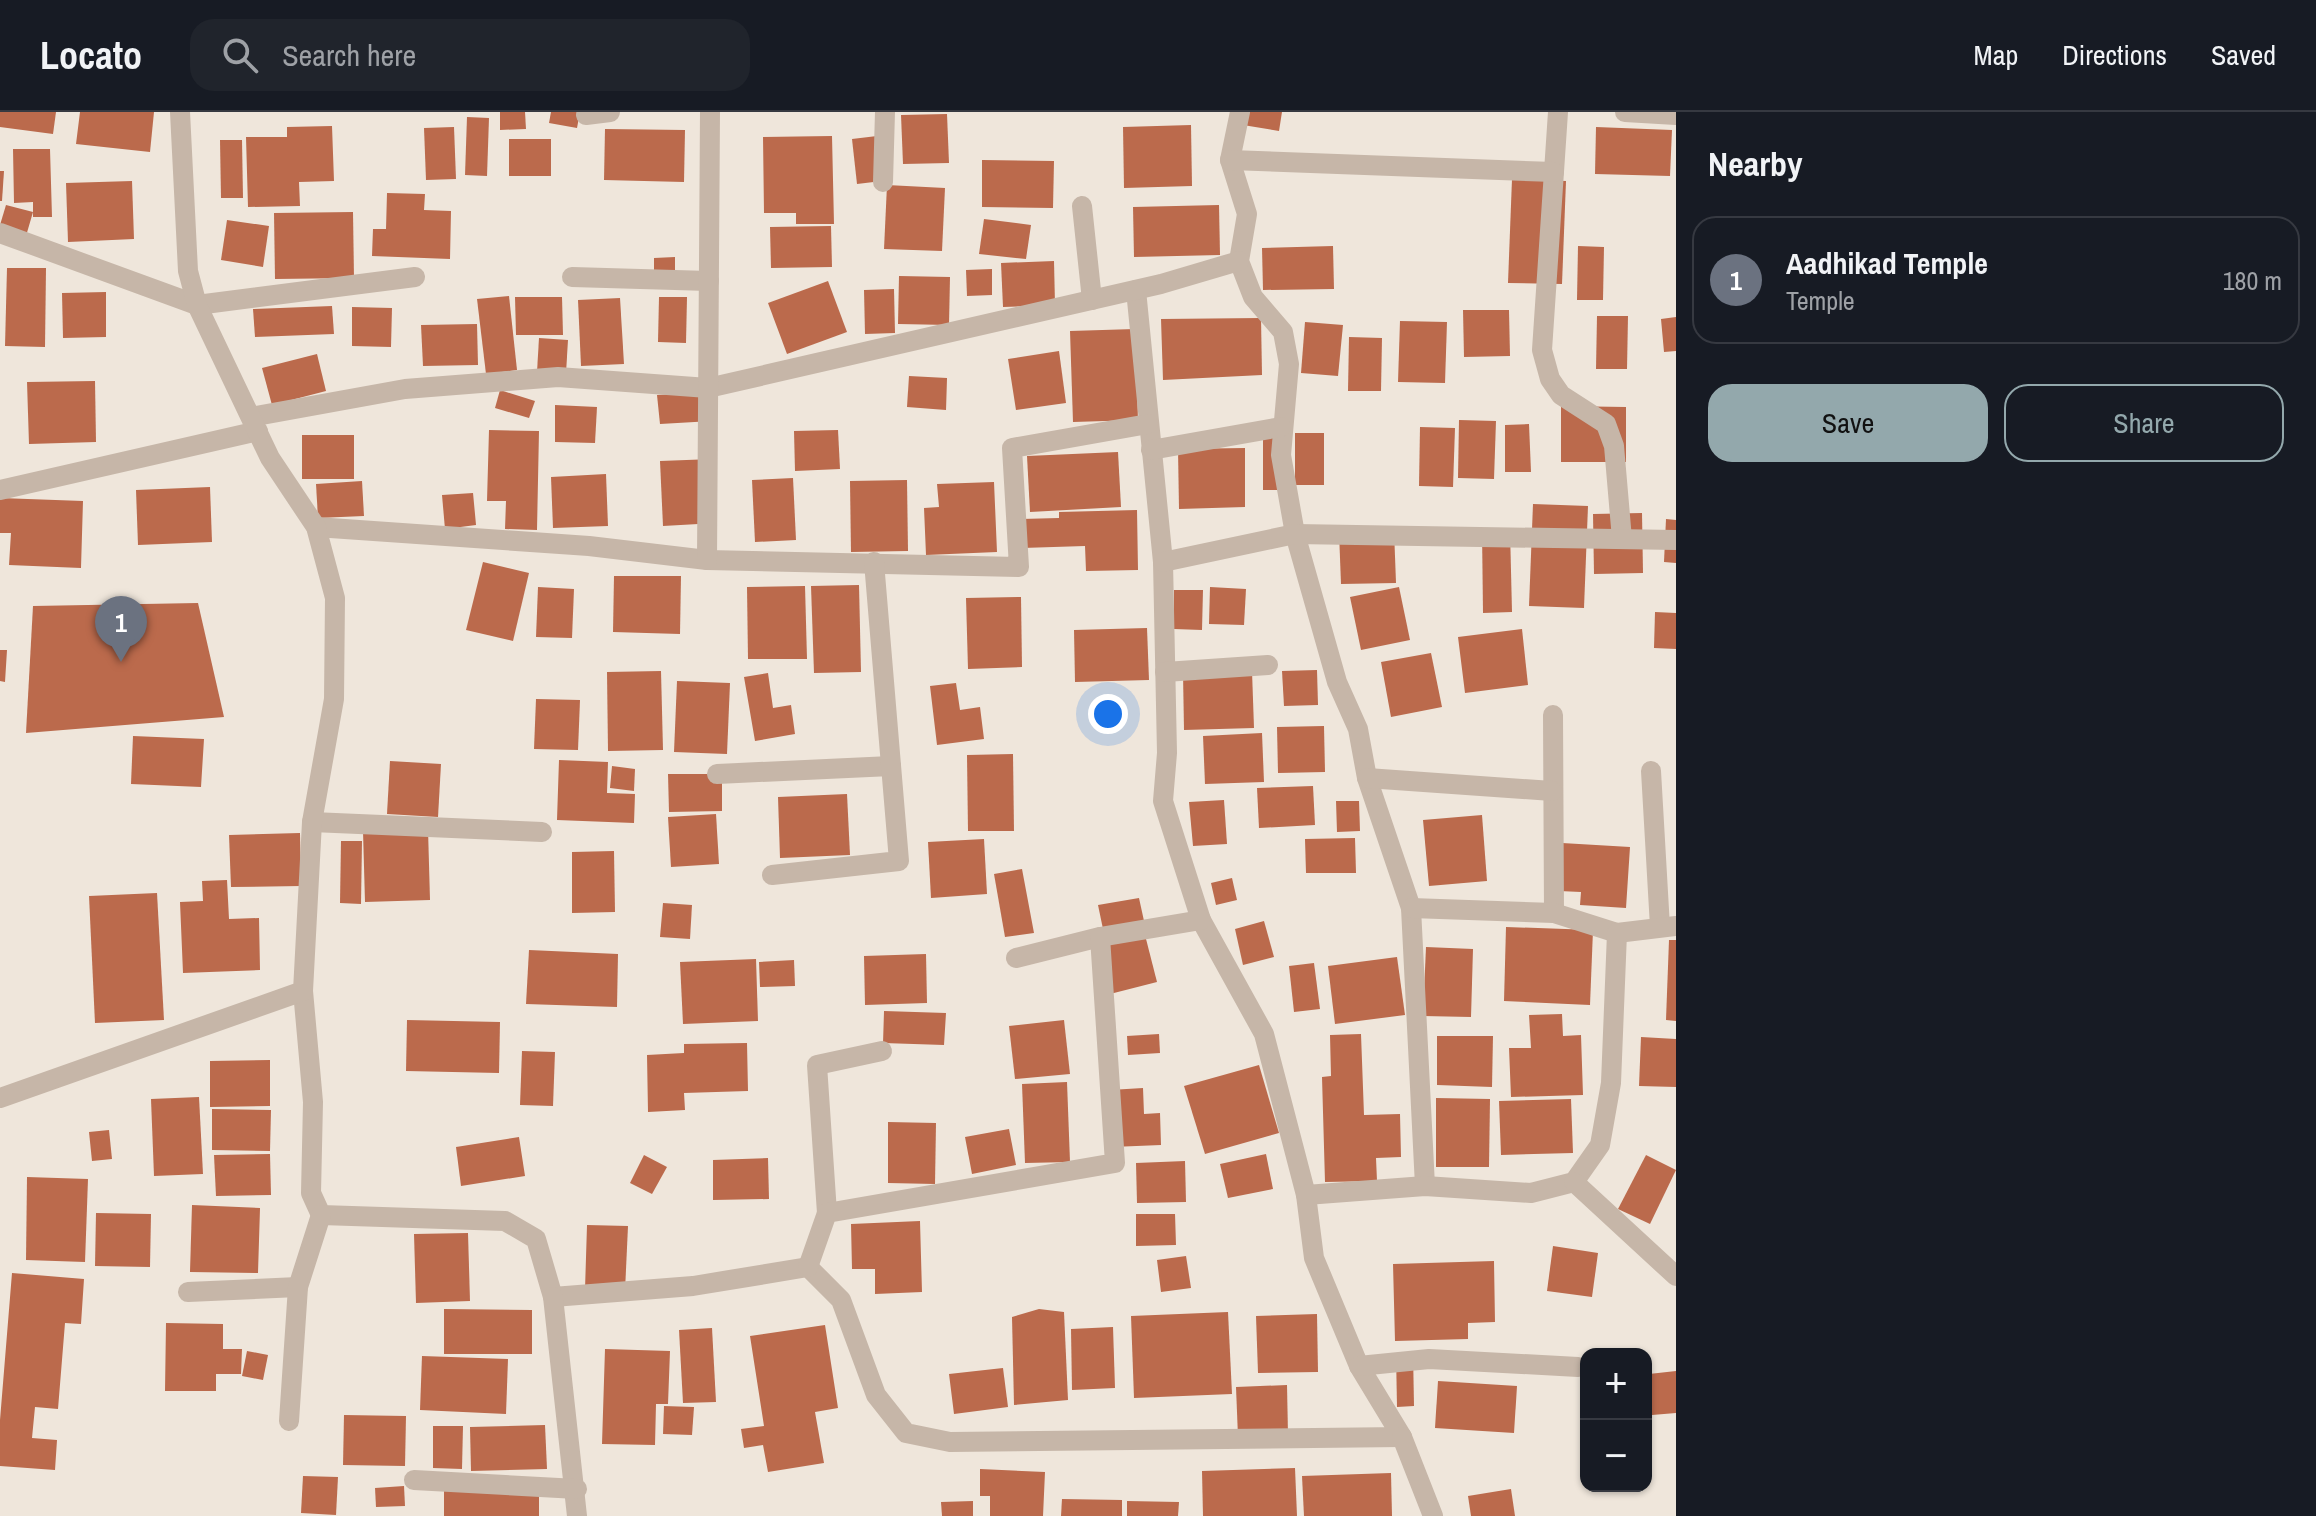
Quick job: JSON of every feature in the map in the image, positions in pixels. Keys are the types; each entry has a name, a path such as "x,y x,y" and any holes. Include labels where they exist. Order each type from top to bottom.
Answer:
{"street":[{"path":"180,112 188,271 197,305 270,458 316,527 335,598 334,699 312,822 303,991 313,1102 311,1193 321,1215 298,1287 289,1421"},
{"path":"586,115 610,112"},
{"path":"707,560 710,112"},
{"path":"883,182 885,112"},
{"path":"1240,112 1230,160 1247,214 1239,261 1253,297 1283,332 1289,364 1281,427 1281,455 1295,534 1337,682 1358,729 1367,778 1411,908 1425,1186"},
{"path":"1558,112 1542,350 1550,379 1561,395 1606,424 1614,446 1622,539"},
{"path":"1625,112 1676,115"},
{"path":"1230,160 1554,172"},
{"path":"1082,206 1092,300"},
{"path":"0,233 197,305 415,277"},
{"path":"0,490 254,424 405,389 558,377 708,388 1136,290 1239,261"},
{"path":"572,277 709,281"},
{"path":"1136,290 1163,562 1167,753 1163,801 1201,920 1264,1034 1306,1195 1314,1258 1359,1366 1402,1437 1433,1516"},
{"path":"316,527 589,546 707,560 1019,567 1012,448 1148,424"},
{"path":"1151,450 1281,427"},
{"path":"1163,562 1295,534 1676,540"},
{"path":"772,875 899,861 874,562"},
{"path":"1165,672 1268,665"},
{"path":"1553,715 1554,913"},
{"path":"717,774 891,766"},
{"path":"1411,908 1554,913 1617,933 1668,927 1651,771"},
{"path":"1367,778 1552,791"},
{"path":"312,822 542,832"},
{"path":"1016,958 1100,937 1201,920"},
{"path":"1306,1195 1425,1186 1531,1193 1574,1182 1600,1145 1611,1083 1617,933"},
{"path":"827,1213 1115,1163 1100,937"},
{"path":"0,1098 303,991"},
{"path":"808,1267 827,1213 817,1065 882,1051"},
{"path":"1574,1182 1676,1276"},
{"path":"321,1215 505,1221 536,1239 553,1297 577,1489 577,1516"},
{"path":"553,1297 693,1286 808,1267"},
{"path":"808,1267 841,1300 876,1395 906,1433 950,1442 1402,1437"},
{"path":"188,1292 298,1287"},
{"path":"1359,1366 1429,1359 1578,1367"},
{"path":"414,1480 577,1489"}],"building":[{"path":"0,112 56,112 53,134 0,127"},
{"path":"80,112 154,112 150,152 76,144"},
{"path":"500,112 525,112 526,129 500,130"},
{"path":"551,112 580,112 577,128 549,123"},
{"path":"1245,112 1282,112 1279,131 1243,125"},
{"path":"947,114 949,163 903,164 901,115"},
{"path":"467,117 489,118 487,176 465,175"},
{"path":"1191,125 1192,186 1124,188 1123,127"},
{"path":"332,126 334,181 299,182 300,206 248,207 246,137 287,137 287,127"},
{"path":"454,127 456,179 426,180 424,128"},
{"path":"1596,127 1672,130 1670,176 1595,174"},
{"path":"605,129 685,130 684,182 604,180"},
{"path":"832,136 834,224 796,224 796,213 764,213 763,137"},
{"path":"877,136 882,181 857,184 852,139"},
{"path":"509,139 551,139 551,176 509,176"},
{"path":"220,140 242,140 243,198 221,198"},
{"path":"13,149 50,149 52,217 33,217 33,202 14,203"},
{"path":"982,160 1054,161 1053,208 982,207"},
{"path":"0,171 4,171 2,201 0,201"},
{"path":"1512,179 1566,181 1562,284 1508,283"},
{"path":"132,181 134,239 68,242 66,183"},
{"path":"887,185 945,188 942,251 884,249"},
{"path":"387,193 425,194 424,210 451,211 450,259 372,256 373,229 386,229"},
{"path":"6,205 33,212 26,236 0,225"},
{"path":"1219,205 1220,255 1134,257 1133,207"},
{"path":"353,212 354,278 275,279 274,213"},
{"path":"984,219 1031,225 1026,259 979,254"},
{"path":"227,220 269,226 263,267 221,260"},
{"path":"831,226 832,267 771,268 770,227"},
{"path":"1333,246 1334,289 1263,290 1262,248"},
{"path":"1578,246 1604,247 1603,300 1577,300"},
{"path":"675,257 675,278 654,278 654,258"},
{"path":"1054,261 1055,305 1003,307 1001,263"},
{"path":"7,268 46,268 45,347 5,346"},
{"path":"992,269 992,295 967,296 966,270"},
{"path":"899,276 950,277 949,325 898,324"},
{"path":"828,281 847,332 787,354 768,303"},
{"path":"894,289 895,333 865,334 864,290"},
{"path":"106,292 106,337 63,338 62,293"},
{"path":"509,296 517,370 486,374 477,299"},
{"path":"515,297 562,297 563,335 516,335"},
{"path":"659,297 687,297 686,343 658,342"},
{"path":"620,298 624,364 581,366 578,300"},
{"path":"332,306 334,334 255,337 253,309"},
{"path":"352,307 392,308 391,347 352,346"},
{"path":"1463,310 1509,310 1510,356 1464,357"},
{"path":"1597,316 1628,316 1627,369 1596,369"},
{"path":"1676,317 1676,351 1664,352 1661,319"},
{"path":"1261,318 1262,375 1163,380 1161,319"},
{"path":"1400,321 1447,322 1445,383 1398,382"},
{"path":"1305,322 1343,325 1338,376 1301,373"},
{"path":"477,324 478,365 423,366 421,325"},
{"path":"1135,329 1138,420 1073,422 1070,331"},
{"path":"1349,337 1382,338 1381,391 1348,391"},
{"path":"539,338 568,340 566,373 537,372"},
{"path":"1059,351 1066,403 1016,410 1008,359"},
{"path":"317,354 326,391 272,405 262,368"},
{"path":"909,376 947,378 946,410 907,407"},
{"path":"95,381 96,442 29,444 27,382"},
{"path":"500,390 535,401 529,418 495,408"},
{"path":"710,392 712,421 660,424 657,395"},
{"path":"555,405 597,407 595,443 555,442"},
{"path":"1561,406 1626,407 1626,462 1561,462"},
{"path":"1459,420 1496,421 1494,479 1458,478"},
{"path":"1529,424 1531,472 1505,472 1505,425"},
{"path":"1420,427 1455,428 1453,487 1419,486"},
{"path":"489,430 539,431 537,530 505,529 506,501 487,501"},
{"path":"838,430 840,469 795,471 794,431"},
{"path":"1295,433 1324,433 1324,485 1295,485"},
{"path":"302,435 354,435 354,479 302,479"},
{"path":"1263,437 1291,437 1291,490 1263,490"},
{"path":"1245,448 1245,507 1179,509 1178,449"},
{"path":"1118,452 1121,507 1030,512 1027,456"},
{"path":"713,459 716,523 663,526 660,461"},
{"path":"606,474 608,526 553,528 551,477"},
{"path":"793,478 796,540 755,542 752,480"},
{"path":"907,480 908,551 851,552 850,481"},
{"path":"362,481 364,516 318,518 316,484"},
{"path":"994,482 997,552 926,555 924,508 939,507 937,484"},
{"path":"210,487 212,542 138,545 136,490"},
{"path":"473,493 476,525 445,529 442,495"},
{"path":"0,498 83,501 81,568 9,565 11,533 0,533"},
{"path":"1533,504 1588,506 1584,608 1529,606"},
{"path":"1137,510 1138,570 1086,571 1085,546 1022,548 1021,519 1059,518 1059,512"},
{"path":"1642,513 1643,573 1594,574 1593,514"},
{"path":"1666,519 1676,520 1676,563 1664,562"},
{"path":"1394,530 1396,583 1341,584 1339,532"},
{"path":"1482,530 1510,530 1512,612 1483,613"},
{"path":"483,562 529,573 513,641 466,630"},
{"path":"614,576 681,576 680,634 613,632"},
{"path":"859,585 861,672 814,673 811,586"},
{"path":"805,586 807,659 748,659 747,587"},
{"path":"538,587 574,589 572,638 536,637"},
{"path":"1210,587 1246,589 1244,625 1209,624"},
{"path":"1399,587 1410,640 1361,650 1350,597"},
{"path":"1174,590 1203,590 1202,630 1174,629"},
{"path":"1021,597 1022,667 968,669 966,598"},
{"path":"198,603 224,717 26,733 33,606"},
{"path":"1655,612 1676,613 1676,649 1654,648"},
{"path":"1147,628 1149,680 1075,682 1074,630"},
{"path":"1522,629 1528,685 1465,693 1458,637"},
{"path":"0,650 7,650 5,682 0,681"},
{"path":"1431,653 1442,707 1391,717 1381,662"},
{"path":"1317,670 1318,705 1284,706 1282,671"},
{"path":"661,671 663,750 608,751 607,672"},
{"path":"1252,671 1254,728 1184,730 1183,673"},
{"path":"768,673 773,708 791,705 795,734 755,741 744,677"},
{"path":"677,681 730,683 727,754 674,752"},
{"path":"956,683 960,710 980,707 984,739 937,745 930,686"},
{"path":"536,699 580,700 578,750 534,749"},
{"path":"1324,726 1325,772 1278,773 1277,727"},
{"path":"1262,733 1264,782 1205,784 1203,736"},
{"path":"133,736 204,739 201,787 131,784"},
{"path":"1013,754 1014,831 968,831 967,755"},
{"path":"559,760 608,762 607,793 635,794 634,823 557,820"},
{"path":"390,761 441,764 438,817 387,814"},
{"path":"612,766 635,769 634,791 610,788"},
{"path":"668,774 722,774 722,811 669,812"},
{"path":"1313,786 1315,825 1259,828 1257,788"},
{"path":"847,794 850,855 780,858 778,797"},
{"path":"1224,800 1227,844 1193,846 1189,802"},
{"path":"1336,801 1359,801 1360,831 1337,832"},
{"path":"716,814 719,864 671,867 668,817"},
{"path":"1482,815 1487,881 1429,886 1423,820"},
{"path":"428,829 430,900 365,902 363,831"},
{"path":"300,833 301,886 231,887 229,835"},
{"path":"1355,838 1356,873 1306,873 1305,839"},
{"path":"984,839 987,894 931,898 928,842"},
{"path":"341,841 362,841 361,904 340,903"},
{"path":"1562,843 1630,847 1626,908 1580,905 1581,892 1559,891"},
{"path":"614,851 615,912 572,913 572,852"},
{"path":"1022,869 1034,933 1005,937 994,874"},
{"path":"1232,878 1237,900 1216,905 1211,883"},
{"path":"227,880 229,919 259,918 260,970 183,973 180,902 203,901 202,881"},
{"path":"157,893 164,1020 95,1023 89,896"},
{"path":"1139,898 1144,921 1103,929 1098,905"},
{"path":"663,903 692,905 690,939 660,937"},
{"path":"1264,921 1274,957 1243,965 1235,929"},
{"path":"1506,927 1593,930 1590,1005 1504,1001"},
{"path":"1145,935 1157,982 1110,994 1099,946"},
{"path":"1669,940 1676,940 1676,1021 1666,1020"},
{"path":"1426,947 1473,949 1471,1017 1423,1016"},
{"path":"529,950 618,954 617,1007 526,1004"},
{"path":"926,954 927,1003 865,1005 864,956"},
{"path":"1397,957 1405,1015 1335,1024 1328,966"},
{"path":"756,959 758,1021 683,1024 680,962"},
{"path":"794,960 795,986 760,987 759,962"},
{"path":"1314,963 1320,1009 1294,1012 1289,966"},
{"path":"884,1011 946,1013 944,1045 883,1043"},
{"path":"1562,1014 1563,1036 1581,1035 1583,1095 1511,1097 1509,1048 1531,1048 1529,1015"},
{"path":"407,1020 500,1022 499,1073 406,1071"},
{"path":"1064,1020 1070,1074 1015,1079 1009,1026"},
{"path":"1159,1034 1160,1053 1128,1055 1127,1036"},
{"path":"1361,1034 1364,1115 1400,1114 1401,1157 1376,1158 1377,1181 1325,1182 1322,1077 1331,1076 1330,1035"},
{"path":"1437,1036 1493,1036 1492,1087 1437,1085"},
{"path":"1641,1037 1676,1039 1676,1087 1639,1086"},
{"path":"747,1043 748,1091 684,1093 685,1110 648,1112 647,1055 684,1053 684,1044"},
{"path":"522,1051 555,1052 553,1106 520,1105"},
{"path":"270,1060 270,1106 210,1107 210,1061"},
{"path":"1259,1065 1279,1133 1205,1154 1184,1086"},
{"path":"1067,1082 1070,1162 1025,1163 1022,1084"},
{"path":"1143,1088 1144,1114 1160,1113 1161,1145 1112,1147 1110,1090"},
{"path":"199,1097 203,1174 154,1176 151,1099"},
{"path":"1436,1098 1490,1099 1489,1167 1436,1167"},
{"path":"1571,1099 1573,1153 1501,1155 1499,1101"},
{"path":"212,1109 271,1110 270,1151 212,1150"},
{"path":"888,1122 936,1123 935,1184 888,1183"},
{"path":"1009,1129 1016,1165 972,1174 965,1137"},
{"path":"109,1130 112,1159 92,1161 89,1132"},
{"path":"519,1137 525,1176 461,1186 456,1147"},
{"path":"270,1154 271,1195 216,1196 214,1155"},
{"path":"1266,1154 1273,1189 1228,1198 1220,1164"},
{"path":"644,1155 667,1167 652,1194 630,1183"},
{"path":"1646,1155 1676,1170 1650,1224 1618,1209"},
{"path":"768,1158 769,1199 713,1200 713,1160"},
{"path":"1185,1161 1186,1202 1137,1203 1136,1163"},
{"path":"27,1177 88,1179 85,1262 26,1260"},
{"path":"192,1205 260,1208 258,1273 190,1272"},
{"path":"96,1213 151,1214 150,1267 95,1266"},
{"path":"1136,1214 1175,1214 1176,1245 1136,1246"},
{"path":"920,1221 922,1292 875,1294 875,1269 852,1269 851,1224"},
{"path":"587,1225 628,1226 625,1291 585,1289"},
{"path":"468,1233 470,1301 416,1303 414,1234"},
{"path":"1553,1246 1598,1253 1592,1297 1547,1291"},
{"path":"1186,1256 1191,1288 1161,1292 1157,1260"},
{"path":"1494,1261 1495,1322 1468,1323 1468,1339 1395,1341 1393,1264"},
{"path":"12,1273 84,1279 81,1324 65,1323 58,1409 35,1407 32,1438 57,1440 55,1470 0,1466 0,1420"},
{"path":"444,1309 532,1310 532,1354 444,1354"},
{"path":"1039,1309 1064,1312 1068,1400 1014,1405 1012,1317"},
{"path":"1228,1312 1232,1394 1134,1398 1131,1316"},
{"path":"1317,1314 1318,1372 1258,1373 1256,1316"},
{"path":"166,1323 223,1324 223,1349 242,1349 241,1374 216,1374 216,1391 165,1391"},
{"path":"825,1325 838,1408 815,1412 824,1463 768,1472 763,1445 744,1448 741,1429 764,1426 750,1336"},
{"path":"1113,1327 1115,1388 1072,1390 1071,1329"},
{"path":"712,1328 716,1402 683,1403 679,1330"},
{"path":"605,1349 670,1351 668,1404 656,1404 655,1445 602,1444"},
{"path":"247,1351 268,1355 263,1380 242,1376"},
{"path":"1413,1352 1414,1406 1397,1407 1396,1353"},
{"path":"422,1356 508,1359 506,1414 420,1410"},
{"path":"1003,1368 1008,1407 954,1414 949,1374"},
{"path":"1676,1371 1676,1413 1652,1415 1652,1374"},
{"path":"1438,1381 1517,1386 1514,1433 1435,1428"},
{"path":"1287,1385 1288,1435 1238,1437 1236,1387"},
{"path":"664,1406 694,1407 692,1435 663,1434"},
{"path":"344,1415 406,1416 405,1466 343,1465"},
{"path":"545,1425 547,1469 471,1471 470,1427"},
{"path":"433,1426 463,1426 462,1469 433,1468"},
{"path":"1295,1468 1297,1516 1203,1516 1202,1471"},
{"path":"980,1469 1045,1472 1043,1516 990,1516 990,1496 980,1496"},
{"path":"1391,1473 1392,1516 1304,1516 1302,1476"},
{"path":"303,1476 338,1477 336,1515 301,1513"},
{"path":"444,1484 539,1486 539,1516 444,1516"},
{"path":"404,1486 405,1506 376,1507 375,1488"},
{"path":"1511,1489 1515,1516 1471,1516 1468,1496"},
{"path":"1062,1499 1122,1500 1122,1516 1061,1516"},
{"path":"973,1501 973,1516 942,1516 941,1502"},
{"path":"1127,1501 1179,1502 1178,1516 1127,1516"}],"place":[{"name":"Aadhikad Temple","path":"121,662"}]}
